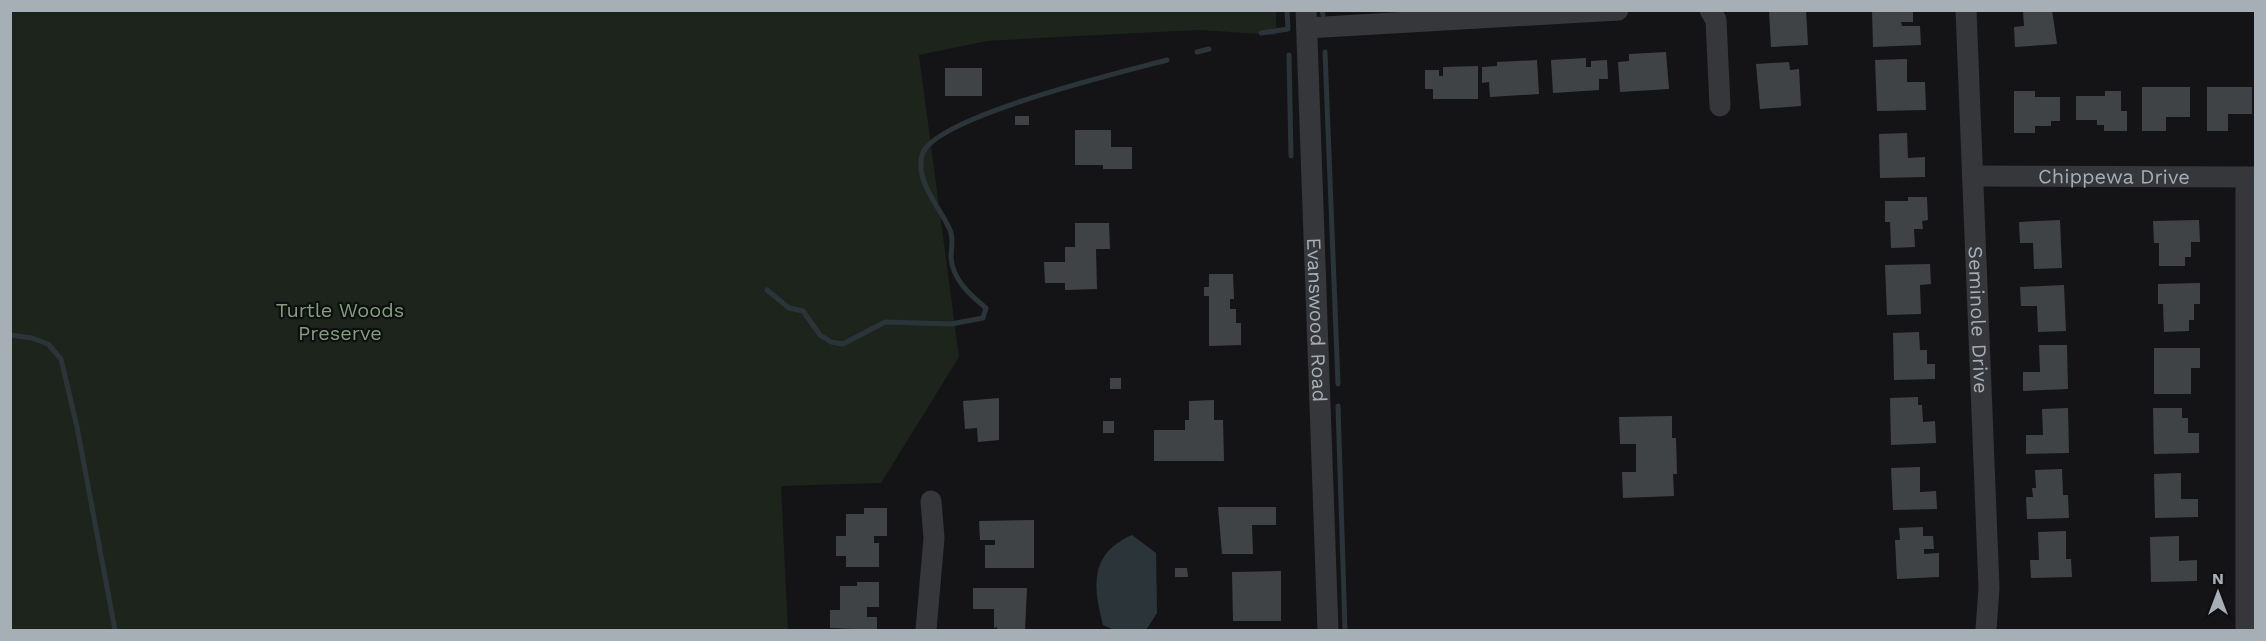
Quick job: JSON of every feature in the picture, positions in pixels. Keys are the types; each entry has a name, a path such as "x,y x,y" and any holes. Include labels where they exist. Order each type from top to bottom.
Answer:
{"street":[{"path":"1306,19 1618,10"},
{"path":"1710,10 1716,20 1720,106"},
{"name":"Seminole Drive","path":"1966,10 1989,588 1986,630"},
{"name":"Evanswood Road","path":"1306,19 1328,630"},
{"name":"Chippewa Drive","path":"1973,176 2251,177"},
{"path":"2247,630 2251,177"},
{"path":"926,630 934,538 931,501"}],"green space":[{"name":"Turtle Woods Preserve","path":"11,11 1276,11 1276,35 1199,30 1038,38 987,41 919,55 959,357 881,483 781,486 788,630 11,630"}],"shaded area":[{"path":"1132,535 1156,553 1157,613 1146,630 1114,630 1103,625 1097,597 1098,572 1108,552"}],"building":[{"path":"1769,10 1806,10 1808,45 1771,47"},
{"path":"1872,10 1913,12 1913,22 1901,22 1902,26 1920,26 1921,45 1873,47"},
{"path":"2023,10 2052,10 2057,44 2015,47 2014,27 2024,26"},
{"path":"1666,52 1669,89 1620,92 1618,62 1629,61 1629,54"},
{"path":"1586,58 1586,67 1591,67 1591,61 1607,60 1608,79 1599,79 1599,90 1553,93 1551,60"},
{"path":"1907,59 1907,82 1925,82 1926,110 1877,111 1875,60"},
{"path":"1537,60 1539,94 1490,97 1489,82 1482,83 1482,67 1497,66 1497,62"},
{"path":"1789,62 1790,70 1799,69 1801,106 1760,109 1756,64"},
{"path":"1478,66 1478,99 1433,99 1433,89 1425,89 1425,70 1439,70 1439,76 1443,76 1443,67"},
{"path":"945,68 982,68 982,96 945,96"},
{"path":"2142,87 2190,87 2190,117 2166,117 2166,131 2142,131"},
{"path":"2207,87 2252,87 2252,114 2228,114 2228,131 2207,131"},
{"path":"2014,91 2035,91 2035,97 2060,97 2060,121 2051,121 2051,126 2035,126 2035,133 2014,133"},
{"path":"2105,91 2121,91 2121,111 2127,111 2127,131 2104,131 2104,125 2097,125 2097,120 2076,120 2076,96 2105,96"},
{"path":"1015,116 1029,116 1029,125 1015,125"},
{"path":"1075,130 1111,130 1111,147 1132,147 1132,169 1103,169 1103,165 1075,165"},
{"path":"1907,133 1908,158 1925,157 1925,177 1880,178 1879,134"},
{"path":"1908,197 1927,197 1928,220 1922,221 1923,229 1914,229 1915,247 1891,248 1890,222 1885,222 1885,201 1908,201"},
{"path":"2060,220 2062,268 2034,269 2033,243 2020,243 2019,222"},
{"path":"2199,220 2200,242 2191,242 2191,257 2185,257 2185,266 2159,266 2159,243 2154,243 2153,221"},
{"path":"1075,223 1109,223 1110,249 1096,249 1097,289 1065,290 1065,283 1045,283 1044,262 1065,262 1065,247 1075,247"},
{"path":"1930,264 1931,284 1920,285 1921,314 1887,315 1885,265"},
{"path":"1209,274 1233,274 1234,299 1230,299 1230,309 1236,309 1236,323 1241,323 1241,345 1209,346 1209,296 1204,296 1204,287 1209,287"},
{"path":"2200,283 2200,304 2194,304 2194,320 2189,320 2189,331 2164,332 2163,304 2158,304 2158,284"},
{"path":"2064,285 2066,331 2038,332 2037,306 2021,306 2020,287"},
{"path":"1919,332 1920,350 1927,350 1927,364 1935,364 1935,379 1894,380 1893,333"},
{"path":"2039,345 2067,345 2068,389 2023,391 2023,372 2040,372"},
{"path":"2154,348 2200,348 2200,368 2191,368 2191,394 2154,394"},
{"path":"1110,378 1121,378 1121,389 1110,389"},
{"path":"1918,397 1918,405 1922,405 1923,422 1935,421 1936,443 1891,445 1890,398"},
{"path":"999,398 999,440 978,442 977,428 965,429 963,401"},
{"path":"1214,400 1214,420 1223,420 1224,461 1154,461 1154,430 1185,430 1185,420 1189,420 1189,401"},
{"path":"2068,408 2069,453 2026,454 2026,435 2043,435 2042,409"},
{"path":"2153,408 2182,408 2182,418 2188,418 2188,433 2199,433 2199,453 2154,454"},
{"path":"1672,416 1672,438 1676,438 1677,474 1673,474 1674,496 1623,498 1622,472 1636,472 1636,444 1620,444 1619,417"},
{"path":"1103,421 1114,421 1114,433 1103,433"},
{"path":"1920,467 1920,492 1936,491 1937,509 1893,510 1891,468"},
{"path":"2062,469 2063,495 2068,495 2069,518 2027,519 2026,497 2033,497 2032,488 2036,488 2035,470"},
{"path":"2181,473 2181,499 2198,499 2198,517 2155,518 2154,474"},
{"path":"1218,507 1276,507 1276,525 1252,525 1253,554 1222,554"},
{"path":"864,508 887,508 887,536 874,536 874,543 879,543 879,567 846,567 846,556 836,556 836,536 846,536 846,514 864,514"},
{"path":"1034,520 1034,568 985,568 985,545 995,545 995,540 980,540 979,521"},
{"path":"1923,527 1923,536 1933,536 1934,549 1924,549 1924,554 1939,553 1939,577 1897,579 1895,540 1900,540 1899,528"},
{"path":"2066,531 2066,559 2071,559 2072,577 2031,578 2030,560 2039,560 2038,532"},
{"path":"2179,536 2179,561 2197,560 2197,581 2151,582 2150,537"},
{"path":"1175,568 1187,568 1188,577 1175,577"},
{"path":"1281,571 1281,621 1233,621 1232,572"},
{"path":"857,582 879,582 879,607 867,607 867,617 877,617 877,630 830,628 830,610 840,610 840,586 857,586"},
{"path":"973,588 1027,588 1025,630 997,630 997,627 994,628 994,609 973,609"}],"waterway":[{"path":"1261,33 1288,29 1287,10"},
{"path":"1322,10 1323,15"},
{"path":"1197,52 1209,49"},
{"path":"1325,52 1338,384"},
{"path":"1289,55 1291,156"},
{"path":"767,290 789,308 803,311 820,335 831,342 843,344 885,322 951,324 983,318 986,308 968,292 958,279 952,265 951,233 925,185 922,175 922,155 934,140 993,111 1033,97 1167,60"},
{"path":"10,335 32,338 48,344 61,359 77,427 115,630"},
{"path":"1338,406 1345,630"}]}
